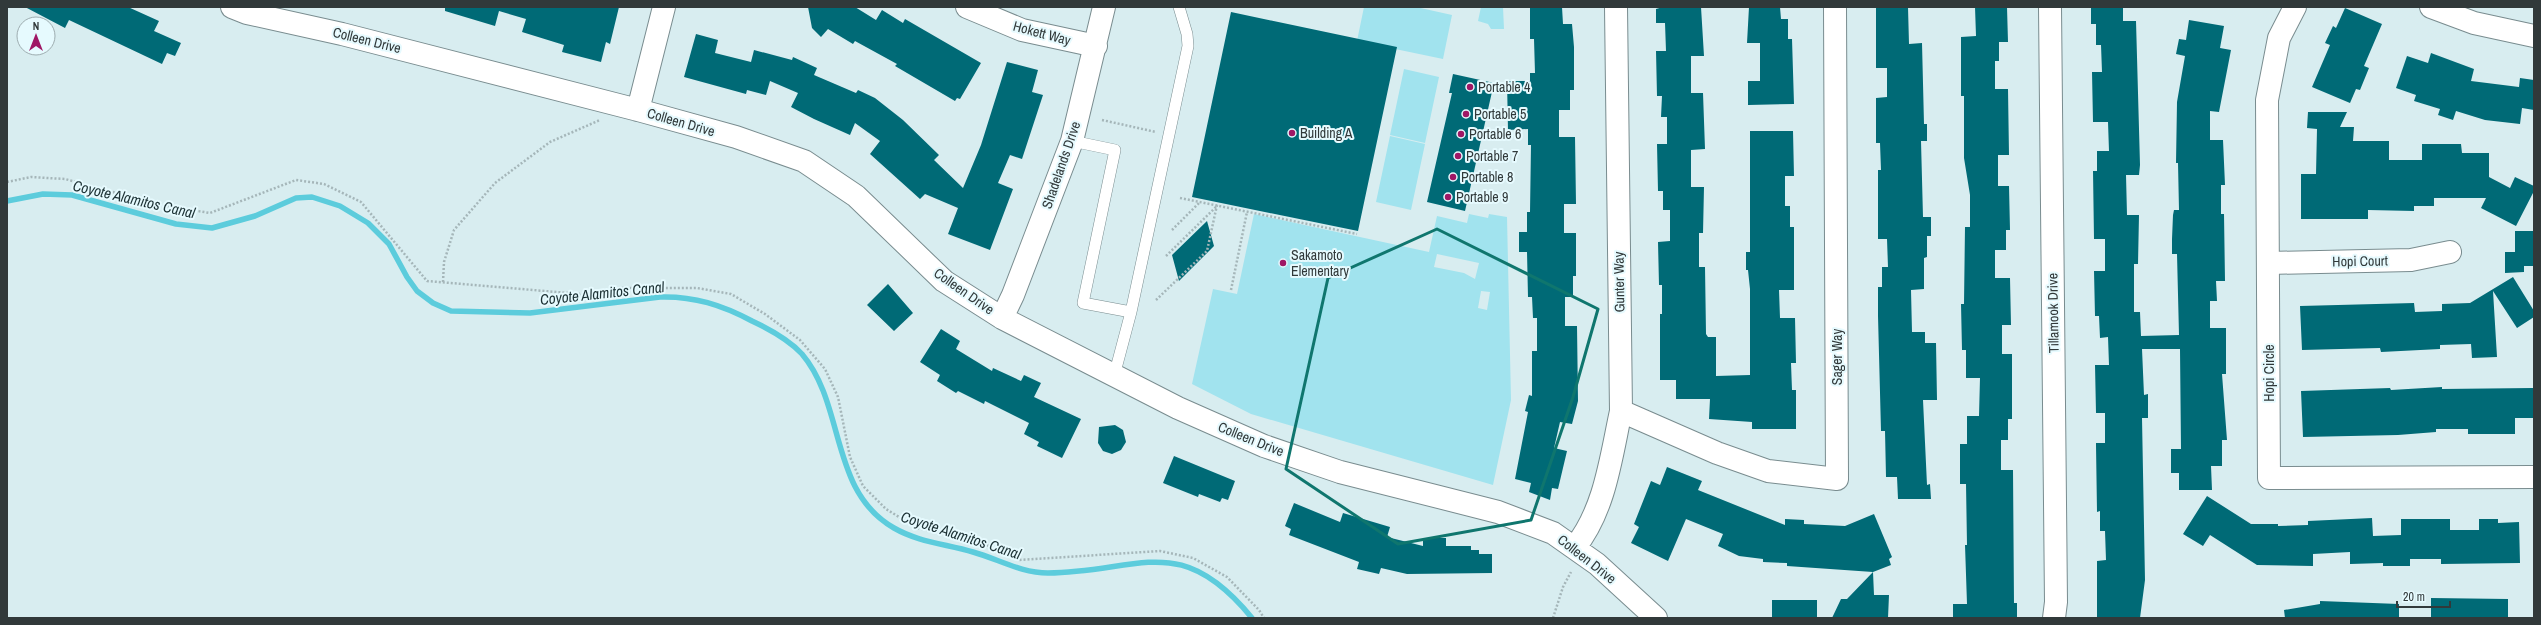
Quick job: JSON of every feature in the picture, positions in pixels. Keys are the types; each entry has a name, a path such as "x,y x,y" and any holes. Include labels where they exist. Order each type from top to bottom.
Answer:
{"street":[{"name":"Colleen Drive","path":"232,7 247,13 342,34 638,110 736,137 804,161 856,196 944,281 1002,318 1178,408 1264,446 1340,472 1498,512 1553,533 1574,547 1656,618"},
{"path":"638,110 664,7"},
{"name":"Hokett Way","path":"967,7 1022,30 1096,46"},
{"name":"Shadelands Drive","path":"1002,318 1013,295 1072,141 1096,46 1104,7"},
{"name":"Gunter Way","path":"1574,547 1588,531 1607,477 1621,411 1616,7"},
{"name":"Sager Way","path":"1621,411 1717,453 1768,471 1837,479 1834,7"},
{"name":"Tillamook Drive","path":"2050,7 2056,602 2054,618"},
{"name":"Hopi Circle","path":"2294,7 2279,38 2267,100 2269,478 2534,477"},
{"path":"2431,7 2474,24 2534,36"},
{"name":"Hopi Court","path":"2269,263 2411,260 2450,252"}],"lane":[{"path":"1114,376 1131,312 1188,46 1187,34 1179,7"},
{"path":"1072,141 1115,150 1083,303 1131,312"}],"path":[{"path":"443,282 444,262 454,230 495,183 550,142 602,120"},
{"path":"1102,120 1156,132"},
{"path":"7,182 30,177 65,179 161,205 210,213 296,180 324,184 361,202 427,281 580,294 619,288 697,288 731,294 765,314 800,340 826,369 838,397 850,457 863,486 886,510 917,528 974,539 1019,560 1160,551 1193,558 1227,577 1259,610 1264,618"},
{"path":"1180,198 1356,234"},
{"path":"1172,230 1201,202"},
{"path":"1166,256 1217,205"},
{"path":"1156,300 1208,251 1217,205"},
{"path":"1231,290 1247,212"},
{"path":"1553,618 1563,587 1571,572"}],"highlighted area":[{"path":"1437,229 1598,309 1573,397 1531,520 1398,544 1286,469 1328,278"}],"shaded area":[{"path":"1364,7 1416,7 1452,15 1443,59 1357,41"},
{"path":"1481,7 1503,7 1504,29 1491,29 1488,24 1478,21"},
{"path":"1404,69 1439,77 1425,143 1390,135"},
{"path":"1390,136 1425,144 1411,210 1376,202"},
{"path":"1254,214 1429,252 1437,216 1467,223 1469,214 1488,218 1489,214 1507,217 1511,400 1493,485 1251,414 1192,384 1213,289 1237,294","holes":["1437,254 1479,263 1475,279 1464,273 1434,267","1481,291 1490,292 1487,310 1478,308"]}],"building":[{"path":"25,7 128,7 159,21 154,31 181,43 175,56 167,53 162,64 69,20 65,28 56,23 56,16 42,16"},
{"path":"445,7 619,7 610,44 606,42 601,62 562,52 564,45 522,32 526,19 499,11 495,26 445,11"},
{"path":"808,7 855,7 876,20 882,10 903,23 905,19 981,63 960,99 957,98 955,101 895,66 897,64 855,41 853,44 828,29 821,37 812,28"},
{"path":"1530,7 1562,7 1563,24 1572,24 1574,47 1574,90 1570,90 1570,110 1559,110 1559,137 1575,137 1576,204 1564,204 1564,233 1576,233 1576,276 1573,276 1573,297 1565,297 1565,326 1577,326 1578,401 1572,424 1560,422 1554,448 1567,451 1558,489 1552,488 1550,500 1529,492 1531,483 1515,479 1528,412 1525,411 1529,395 1532,396 1532,351 1537,351 1537,318 1533,318 1532,297 1528,297 1527,252 1519,252 1519,232 1527,232 1527,212 1530,212 1531,145 1528,145 1528,129 1508,130 1507,81 1530,81 1530,73 1535,73 1534,39 1530,39"},
{"path":"1663,7 1701,7 1704,56 1691,56 1691,93 1703,93 1705,149 1691,150 1691,187 1704,187 1703,233 1699,233 1699,267 1705,267 1706,334 1708,337 1716,337 1716,376 1750,375 1750,289 1748,270 1746,270 1746,252 1750,252 1750,131 1793,131 1794,176 1785,176 1785,206 1790,206 1790,227 1794,227 1794,290 1779,290 1780,318 1795,318 1796,363 1791,363 1792,390 1796,390 1796,429 1752,429 1752,422 1709,419 1710,399 1676,399 1676,380 1660,380 1660,314 1662,314 1662,285 1659,285 1658,242 1670,241 1670,210 1663,210 1663,191 1658,191 1657,144 1667,144 1667,117 1661,117 1662,96 1657,96 1656,51 1666,51 1665,23 1656,23 1656,9"},
{"path":"1749,7 1780,7 1781,19 1788,19 1788,39 1792,39 1794,104 1748,105 1748,81 1760,81 1760,43 1747,43"},
{"path":"1876,7 1908,7 1909,44 1922,43 1924,124 1927,124 1927,141 1921,141 1923,217 1931,217 1931,236 1927,236 1927,257 1924,258 1924,289 1911,290 1912,332 1925,332 1925,343 1936,343 1937,400 1923,400 1927,485 1930,484 1931,499 1898,499 1897,477 1886,477 1885,431 1881,431 1878,287 1882,287 1882,267 1888,267 1887,239 1878,239 1878,170 1881,170 1880,143 1876,143 1876,98 1887,97 1887,68 1876,68"},
{"path":"1975,7 2007,7 2008,42 1999,42 1999,61 1995,61 1995,89 2008,89 2009,155 1998,155 1998,186 2009,186 2010,230 2006,230 2006,250 1995,250 1995,278 2010,278 2011,325 2002,325 2002,354 2012,354 2012,419 2008,419 2008,440 2001,440 2001,470 2013,470 2014,603 2017,603 2017,618 1953,618 1953,604 1967,604 1965,545 1967,545 1966,484 1960,484 1960,444 1967,444 1967,416 1979,416 1980,378 1966,378 1966,350 1962,350 1961,304 1964,304 1965,227 1970,227 1970,195 1964,158 1964,96 1961,96 1961,37 1976,36"},
{"path":"2091,7 2123,7 2123,21 2136,21 2140,165 2139,175 2126,175 2127,215 2139,215 2138,264 2134,264 2134,312 2140,312 2141,336 2179,335 2177,254 2172,254 2172,239 2174,210 2179,210 2178,163 2176,163 2177,102 2185,56 2176,54 2179,39 2186,40 2189,20 2224,26 2220,48 2231,50 2219,112 2210,111 2210,140 2223,140 2225,185 2221,185 2221,214 2224,214 2225,281 2216,281 2217,301 2210,301 2210,328 2226,328 2226,374 2222,374 2227,440 2222,440 2222,466 2211,466 2212,490 2179,490 2179,473 2171,473 2171,449 2181,449 2180,349 2142,349 2144,395 2148,394 2148,418 2142,418 2145,580 2140,618 2097,618 2097,561 2106,560 2105,531 2100,531 2100,511 2097,512 2096,443 2105,443 2105,413 2096,413 2095,365 2109,365 2108,337 2100,338 2099,316 2095,316 2094,271 2105,271 2105,239 2094,239 2093,171 2097,171 2097,151 2109,151 2108,122 2093,122 2092,72 2102,72 2101,45 2096,45 2096,24 2091,24"},
{"path":"2345,8 2382,24 2364,66 2369,68 2360,90 2356,89 2350,103 2312,87 2330,45 2325,43 2333,26 2336,28"},
{"name":"Building A","path":"1231,12 1397,47 1358,231 1192,197"},
{"path":"696,34 718,40 715,53 751,62 754,50 792,60 793,57 817,68 814,75 856,93 858,90 875,98 903,120 939,155 934,160 963,188 981,145 1007,62 1038,70 1032,92 1043,95 1022,159 1010,155 998,183 1013,189 990,250 948,234 958,208 925,194 920,199 870,154 880,141 855,123 850,135 814,119 791,107 798,93 770,81 766,95 747,90 746,94 684,77"},
{"path":"2431,53 2474,69 2471,81 2519,87 2520,78 2534,80 2534,110 2522,108 2520,124 2485,120 2456,111 2453,120 2438,115 2440,109 2414,101 2416,95 2396,88 2407,56 2428,63"},
{"path":"1453,74 1494,83 1465,211 1427,202 1452,93 1449,93"},
{"path":"2308,112 2347,112 2340,127 2354,127 2353,141 2389,141 2389,160 2422,160 2422,144 2461,144 2462,153 2489,153 2489,177 2510,188 2515,177 2534,186 2534,191 2516,226 2481,208 2486,198 2434,198 2434,206 2414,206 2414,211 2368,210 2368,219 2301,219 2301,174 2316,174 2317,129 2307,128"},
{"path":"1207,221 1214,246 1179,281 1172,255"},
{"path":"2515,231 2534,231 2534,266 2524,266 2524,272 2505,273 2505,252 2515,252"},
{"path":"2513,277 2534,311 2534,317 2517,328 2493,291 2497,357 2472,358 2471,344 2440,345 2440,349 2381,352 2380,348 2302,350 2300,306 2414,303 2415,312 2442,311 2442,304 2470,303"},
{"path":"888,284 913,313 894,331 867,305"},
{"path":"941,329 960,341 956,349 992,371 993,368 1021,381 1024,375 1041,383 1034,397 1081,419 1062,458 1037,446 1039,442 1024,434 1029,423 985,401 984,404 958,391 956,393 937,381 940,375 920,362"},
{"path":"2442,387 2442,389 2533,388 2533,418 2515,418 2515,434 2468,434 2468,429 2436,429 2436,432 2398,435 2303,437 2301,391 2390,388 2391,390"},
{"path":"1115,425 1123,430 1126,442 1121,450 1112,454 1103,451 1098,443 1099,427"},
{"path":"1174,456 1235,481 1228,500 1222,498 1220,502 1199,494 1198,497 1163,483"},
{"path":"1667,467 1702,481 1698,490 1785,525 1785,519 1804,520 1804,524 1845,526 1874,514 1892,557 1889,559 1891,565 1873,572 1787,566 1787,563 1763,562 1763,559 1739,556 1718,546 1723,534 1686,519 1668,561 1631,543 1639,527 1634,524 1651,481 1660,485"},
{"path":"2207,496 2251,524 2278,524 2278,526 2308,525 2308,521 2372,518 2373,536 2401,535 2401,519 2450,519 2450,530 2479,530 2479,519 2498,519 2498,523 2519,522 2520,563 2441,564 2441,559 2410,559 2410,566 2383,566 2383,563 2350,564 2350,552 2313,554 2313,566 2257,565 2210,535 2203,546 2183,534"},
{"path":"1294,503 1340,522 1343,513 1390,527 1387,537 1423,546 1423,538 1446,538 1446,546 1471,546 1471,550 1479,550 1479,554 1492,554 1492,573 1407,574 1381,568 1379,574 1357,569 1359,562 1289,535 1291,529 1285,526"},
{"path":"1873,572 1874,595 1889,595 1888,618 1832,618 1841,599 1847,599"},
{"path":"2431,598 2508,599 2508,618 2431,618"},
{"path":"1772,600 1817,600 1817,618 1772,618"},
{"path":"2320,601 2399,604 2399,618 2285,618 2284,610 2320,604"}],"waterway":[{"name":"Coyote Alamitos Canal","path":"7,201 43,194 72,195 176,224 212,228 255,216 296,198 312,197 340,206 368,223 389,244 407,277 417,291 433,303 451,311 530,313 660,297 684,298 719,306 741,315 772,331 791,344 802,354 816,375 826,398 840,447 858,493 873,512 894,528 922,540 973,552 1028,571 1048,573 1080,571 1158,562 1180,565 1203,574 1226,591 1252,618"}],"place":[{"name":"Portable 4","path":"1470,87"},
{"name":"Portable 5","path":"1466,114"},
{"name":"Building A","path":"1292,133"},
{"name":"Portable 6","path":"1461,134"},
{"name":"Portable 7","path":"1458,156"},
{"name":"Portable 8","path":"1453,177"},
{"name":"Portable 9","path":"1448,197"},
{"name":"Sakamoto Elementary","path":"1283,263"}]}
